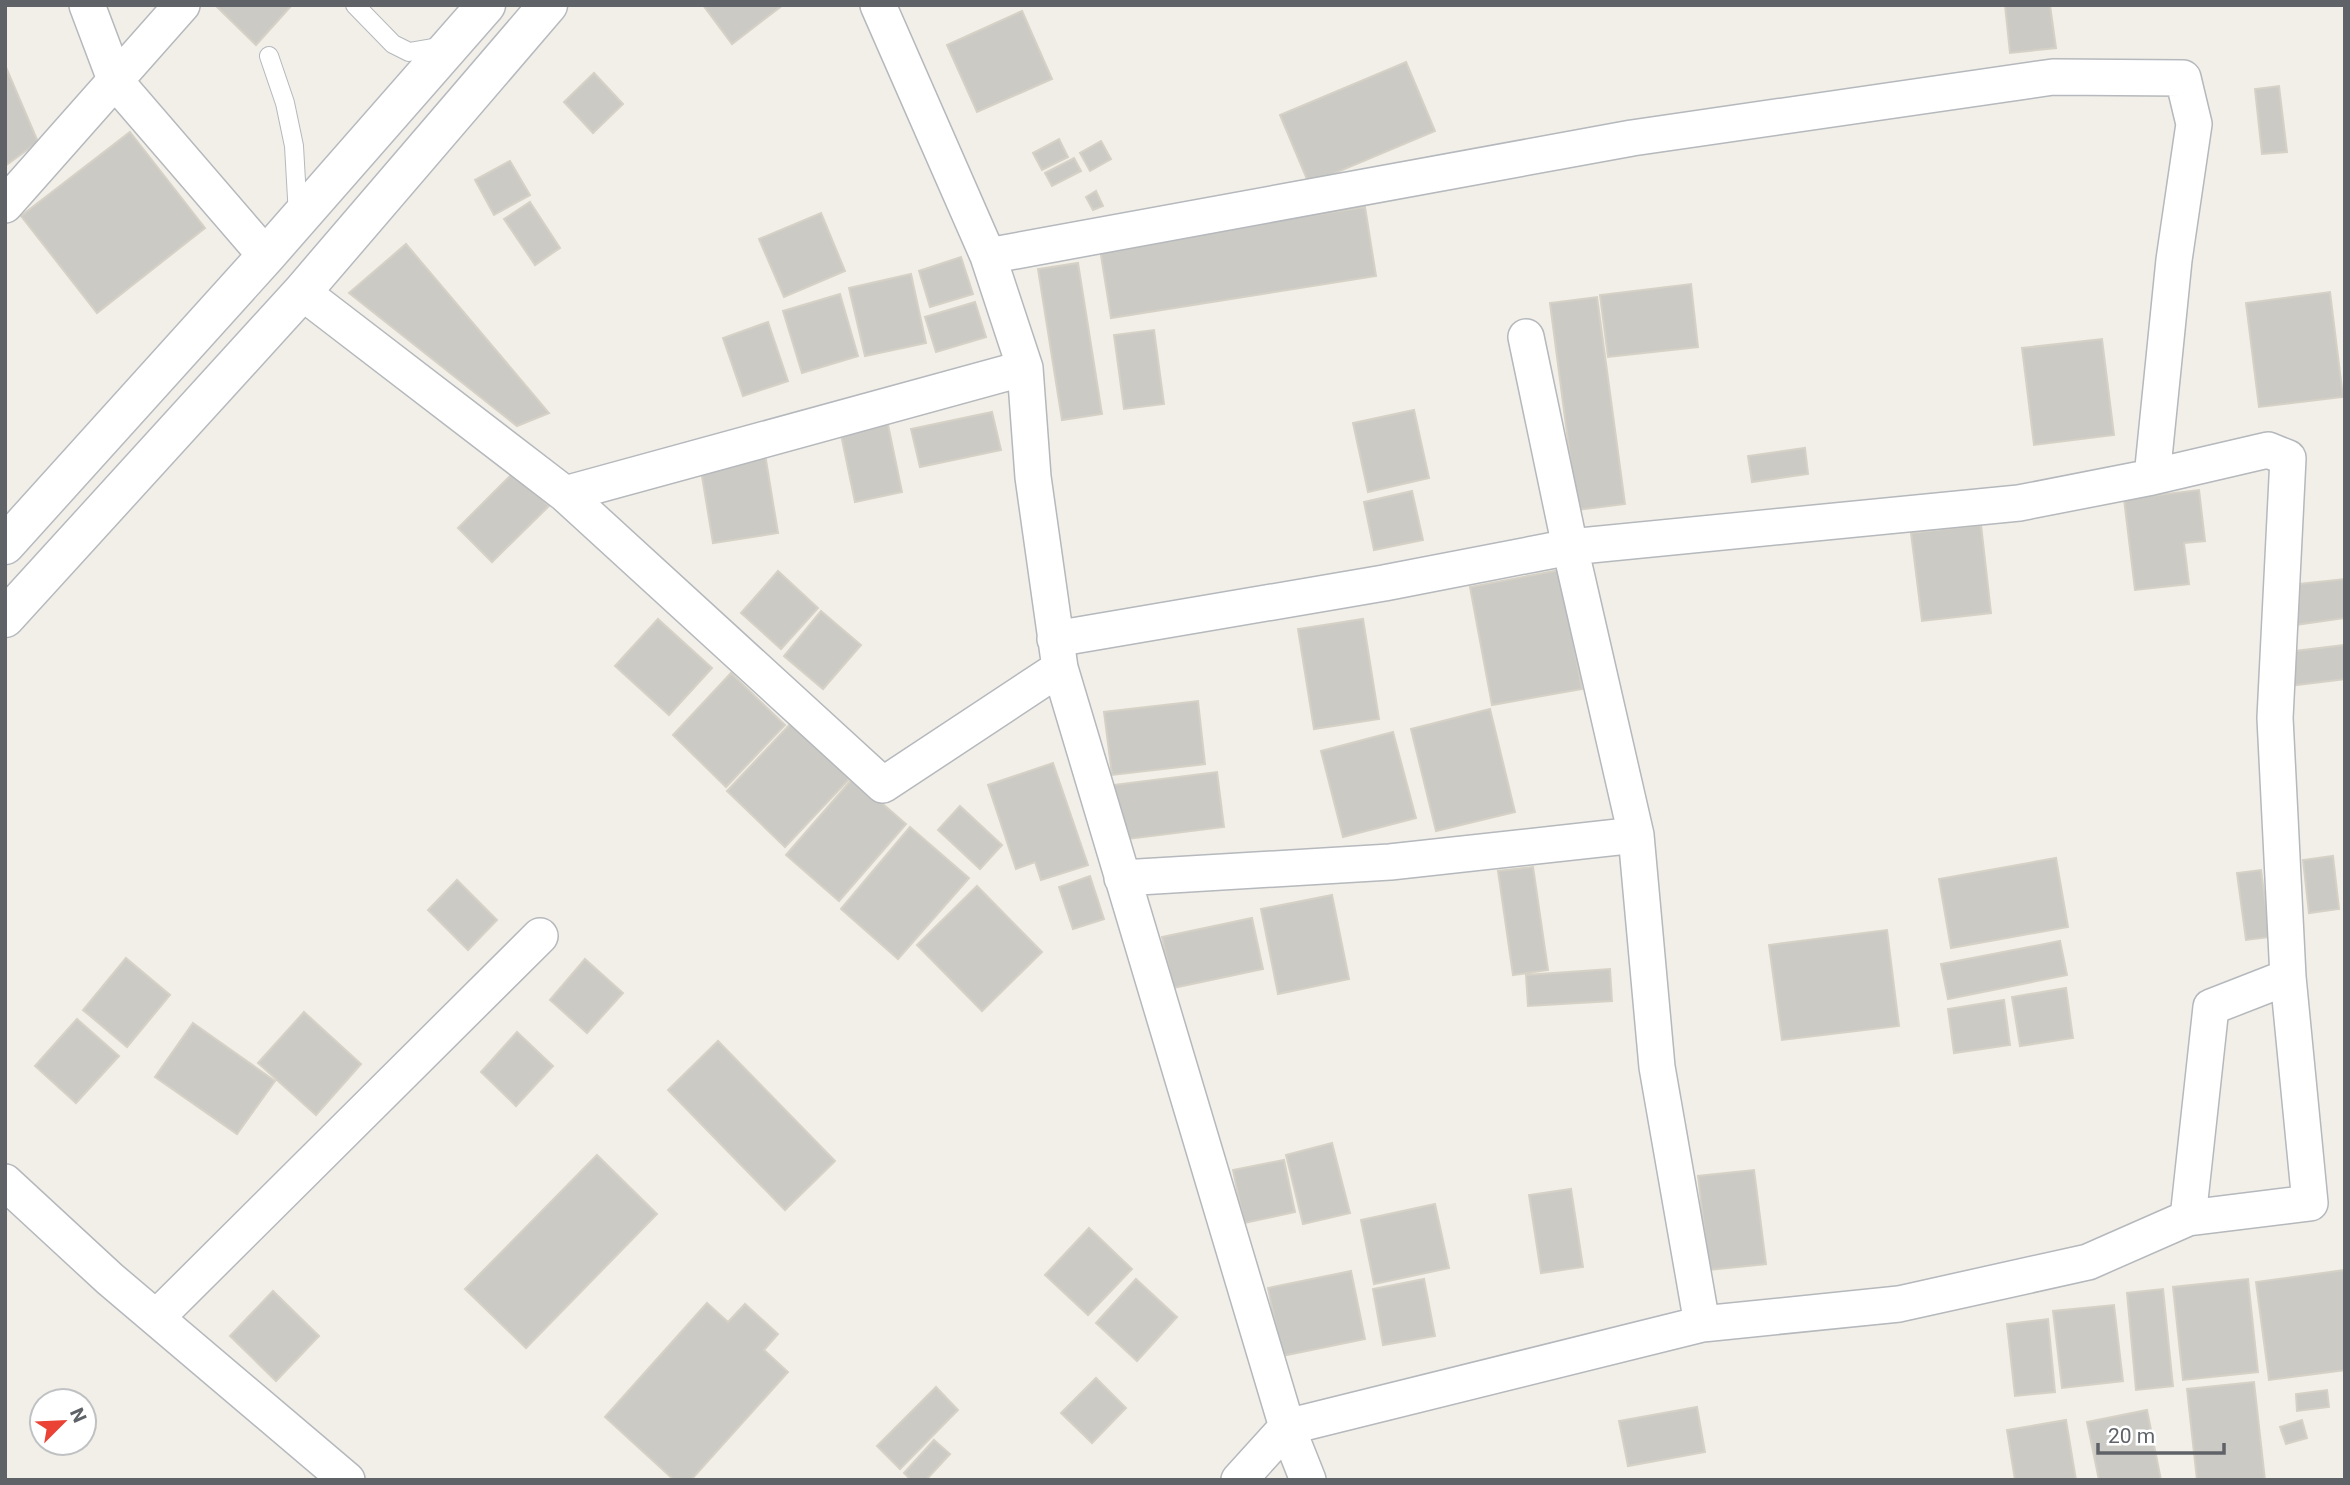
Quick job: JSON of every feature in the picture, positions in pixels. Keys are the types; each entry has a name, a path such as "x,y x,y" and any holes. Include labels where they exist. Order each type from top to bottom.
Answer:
{"main road":[{"path":"5,545 266,256 486,5"},
{"path":"5,618 302,292 548,5"}],"street":[{"path":"86,5 116,82 266,256"},
{"path":"5,205 182,5"},
{"path":"878,5 988,256 1026,368 1033,477 1057,654 1287,1427 1308,1480"},
{"path":"988,256 1632,138 2053,77 2183,78 2194,124 2175,260 2152,477"},
{"path":"302,292 565,494 883,785 1057,654 1370,586 1570,547 2019,502 2152,477 2268,450 2288,458 2275,718 2288,977 2310,1203 2188,1218 2088,1262 1899,1304 1702,1324 1287,1427 1239,1480"},
{"path":"1527,337 1570,547 1636,835 1657,1067 1702,1324"},
{"path":"565,494 1026,368"},
{"path":"1122,878 1390,862 1636,835"},
{"path":"157,1317 540,936"},
{"path":"2188,1218 2211,1007 2288,977"},
{"path":"5,1182 110,1279 347,1480"}],"lane":[{"path":"355,5 393,44 409,52 453,44"},
{"path":"269,57 285,103 294,146 298,220"}],"building":[{"path":"215,5 292,5 256,45"},
{"path":"703,5 783,5 732,44"},
{"path":"2005,5 2050,5 2056,48 2010,53"},
{"path":"1022,11 1052,79 977,112 947,45"},
{"path":"1406,62 1435,131 1309,184 1280,115"},
{"path":"5,65 38,142 5,166"},
{"path":"594,73 623,104 593,133 564,102"},
{"path":"2279,86 2287,152 2262,154 2255,89"},
{"path":"130,132 205,228 97,313 21,216"},
{"path":"1059,139 1068,157 1042,170 1033,153"},
{"path":"1101,141 1111,159 1090,171 1080,153"},
{"path":"1074,158 1081,171 1052,186 1045,173"},
{"path":"510,161 530,195 494,215 475,180"},
{"path":"1096,191 1103,206 1093,210 1086,197"},
{"path":"530,202 560,248 535,265 504,219"},
{"path":"1365,207 1376,276 1111,318 1100,249"},
{"path":"821,213 845,271 784,297 759,239"},
{"path":"406,244 549,413 517,426 349,293"},
{"path":"961,257 973,294 930,307 919,271"},
{"path":"1078,263 1102,414 1062,420 1038,269"},
{"path":"911,274 926,343 865,356 849,288"},
{"path":"1691,284 1698,347 1608,357 1600,295"},
{"path":"2330,292 2343,397 2259,407 2246,303"},
{"path":"840,294 858,356 802,373 783,311"},
{"path":"1597,297 1625,504 1577,510 1550,303"},
{"path":"975,302 986,337 936,352 925,317"},
{"path":"768,322 788,381 743,396 723,338"},
{"path":"1154,330 1164,404 1124,409 1114,335"},
{"path":"2102,339 2114,435 2034,445 2022,348"},
{"path":"1414,410 1429,478 1368,492 1353,423"},
{"path":"992,412 1001,450 920,467 911,429"},
{"path":"886,415 902,492 855,502 839,425"},
{"path":"1805,448 1808,474 1752,482 1748,456"},
{"path":"765,454 778,533 713,543 700,464"},
{"path":"515,471 549,506 492,562 458,528"},
{"path":"2199,490 2205,541 2184,543 2189,584 2135,590 2124,499"},
{"path":"1412,491 1423,540 1374,550 1364,502"},
{"path":"1981,525 1991,613 1922,621 1911,533"},
{"path":"1560,570 1582,689 1492,705 1470,587"},
{"path":"778,571 818,608 781,649 741,613"},
{"path":"2345,579 2345,618 2295,625 2290,585"},
{"path":"821,611 861,645 823,689 784,656"},
{"path":"658,619 712,668 669,715 615,666"},
{"path":"1363,619 1379,719 1314,729 1298,629"},
{"path":"2345,645 2345,679 2290,686 2286,652"},
{"path":"731,673 785,725 726,787 673,735"},
{"path":"1198,701 1205,764 1112,775 1104,712"},
{"path":"1490,709 1515,812 1436,831 1411,729"},
{"path":"794,720 852,776 785,847 727,791"},
{"path":"1393,732 1416,818 1343,837 1321,751"},
{"path":"1053,763 1088,865 1041,880 1035,862 1016,869 988,785"},
{"path":"1217,772 1224,827 1120,840 1113,785"},
{"path":"853,778 906,824 839,901 786,855"},
{"path":"960,806 1002,845 980,869 938,830"},
{"path":"910,827 969,878 898,959 841,909"},
{"path":"2333,856 2339,909 2309,913 2303,860"},
{"path":"2056,858 2068,927 1951,948 1939,879"},
{"path":"1533,867 1548,970 1513,975 1498,871"},
{"path":"2261,870 2270,937 2246,940 2237,873"},
{"path":"1090,876 1104,919 1073,929 1059,887"},
{"path":"457,880 497,920 468,950 428,910"},
{"path":"977,886 1042,952 982,1011 917,945"},
{"path":"1332,895 1349,979 1278,994 1261,909"},
{"path":"1252,918 1263,969 1173,988 1162,937"},
{"path":"1887,930 1899,1026 1782,1040 1769,945"},
{"path":"2060,941 2067,975 1948,999 1941,964"},
{"path":"126,958 170,995 127,1047 83,1010"},
{"path":"585,959 623,993 587,1033 550,1000"},
{"path":"1610,969 1612,1001 1528,1006 1526,975"},
{"path":"2066,988 2073,1038 2020,1046 2012,997"},
{"path":"2004,1000 2010,1045 1954,1053 1948,1009"},
{"path":"304,1012 361,1064 316,1115 258,1063"},
{"path":"77,1019 119,1056 76,1103 35,1066"},
{"path":"193,1023 275,1081 237,1134 155,1077"},
{"path":"517,1032 553,1066 516,1106 481,1072"},
{"path":"718,1041 835,1161 785,1210 668,1090"},
{"path":"1332,1143 1350,1213 1303,1224 1286,1155"},
{"path":"597,1155 657,1214 526,1348 465,1289"},
{"path":"1284,1160 1295,1212 1244,1223 1233,1170"},
{"path":"1754,1170 1766,1264 1709,1270 1698,1176"},
{"path":"1571,1189 1583,1267 1541,1273 1529,1195"},
{"path":"1435,1204 1449,1268 1374,1284 1361,1220"},
{"path":"1089,1228 1132,1269 1088,1315 1045,1275"},
{"path":"2345,1270 2345,1370 2269,1380 2256,1282"},
{"path":"1351,1271 1365,1339 1282,1356 1268,1288"},
{"path":"1136,1279 1177,1317 1137,1361 1096,1323"},
{"path":"1424,1279 1435,1336 1383,1345 1373,1289"},
{"path":"2248,1279 2258,1372 2183,1380 2173,1287"},
{"path":"2163,1289 2173,1386 2136,1390 2127,1293"},
{"path":"273,1291 319,1336 276,1381 230,1336"},
{"path":"707,1303 728,1322 745,1304 778,1334 764,1350 788,1372 691,1480 674,1480 605,1417"},
{"path":"2114,1305 2123,1381 2062,1388 2053,1311"},
{"path":"2048,1319 2055,1392 2015,1396 2007,1324"},
{"path":"1096,1378 1126,1408 1092,1443 1061,1413"},
{"path":"2254,1382 2265,1480 2197,1480 2187,1389"},
{"path":"936,1387 958,1410 900,1469 877,1446"},
{"path":"2327,1390 2329,1407 2297,1411 2296,1394"},
{"path":"1697,1407 1705,1452 1628,1466 1619,1421"},
{"path":"2147,1410 2161,1480 2099,1480 2087,1422"},
{"path":"2066,1420 2076,1480 2015,1480 2007,1430"},
{"path":"2302,1420 2307,1438 2286,1444 2280,1427"},
{"path":"934,1440 950,1454 926,1480 911,1480 904,1473"}]}
